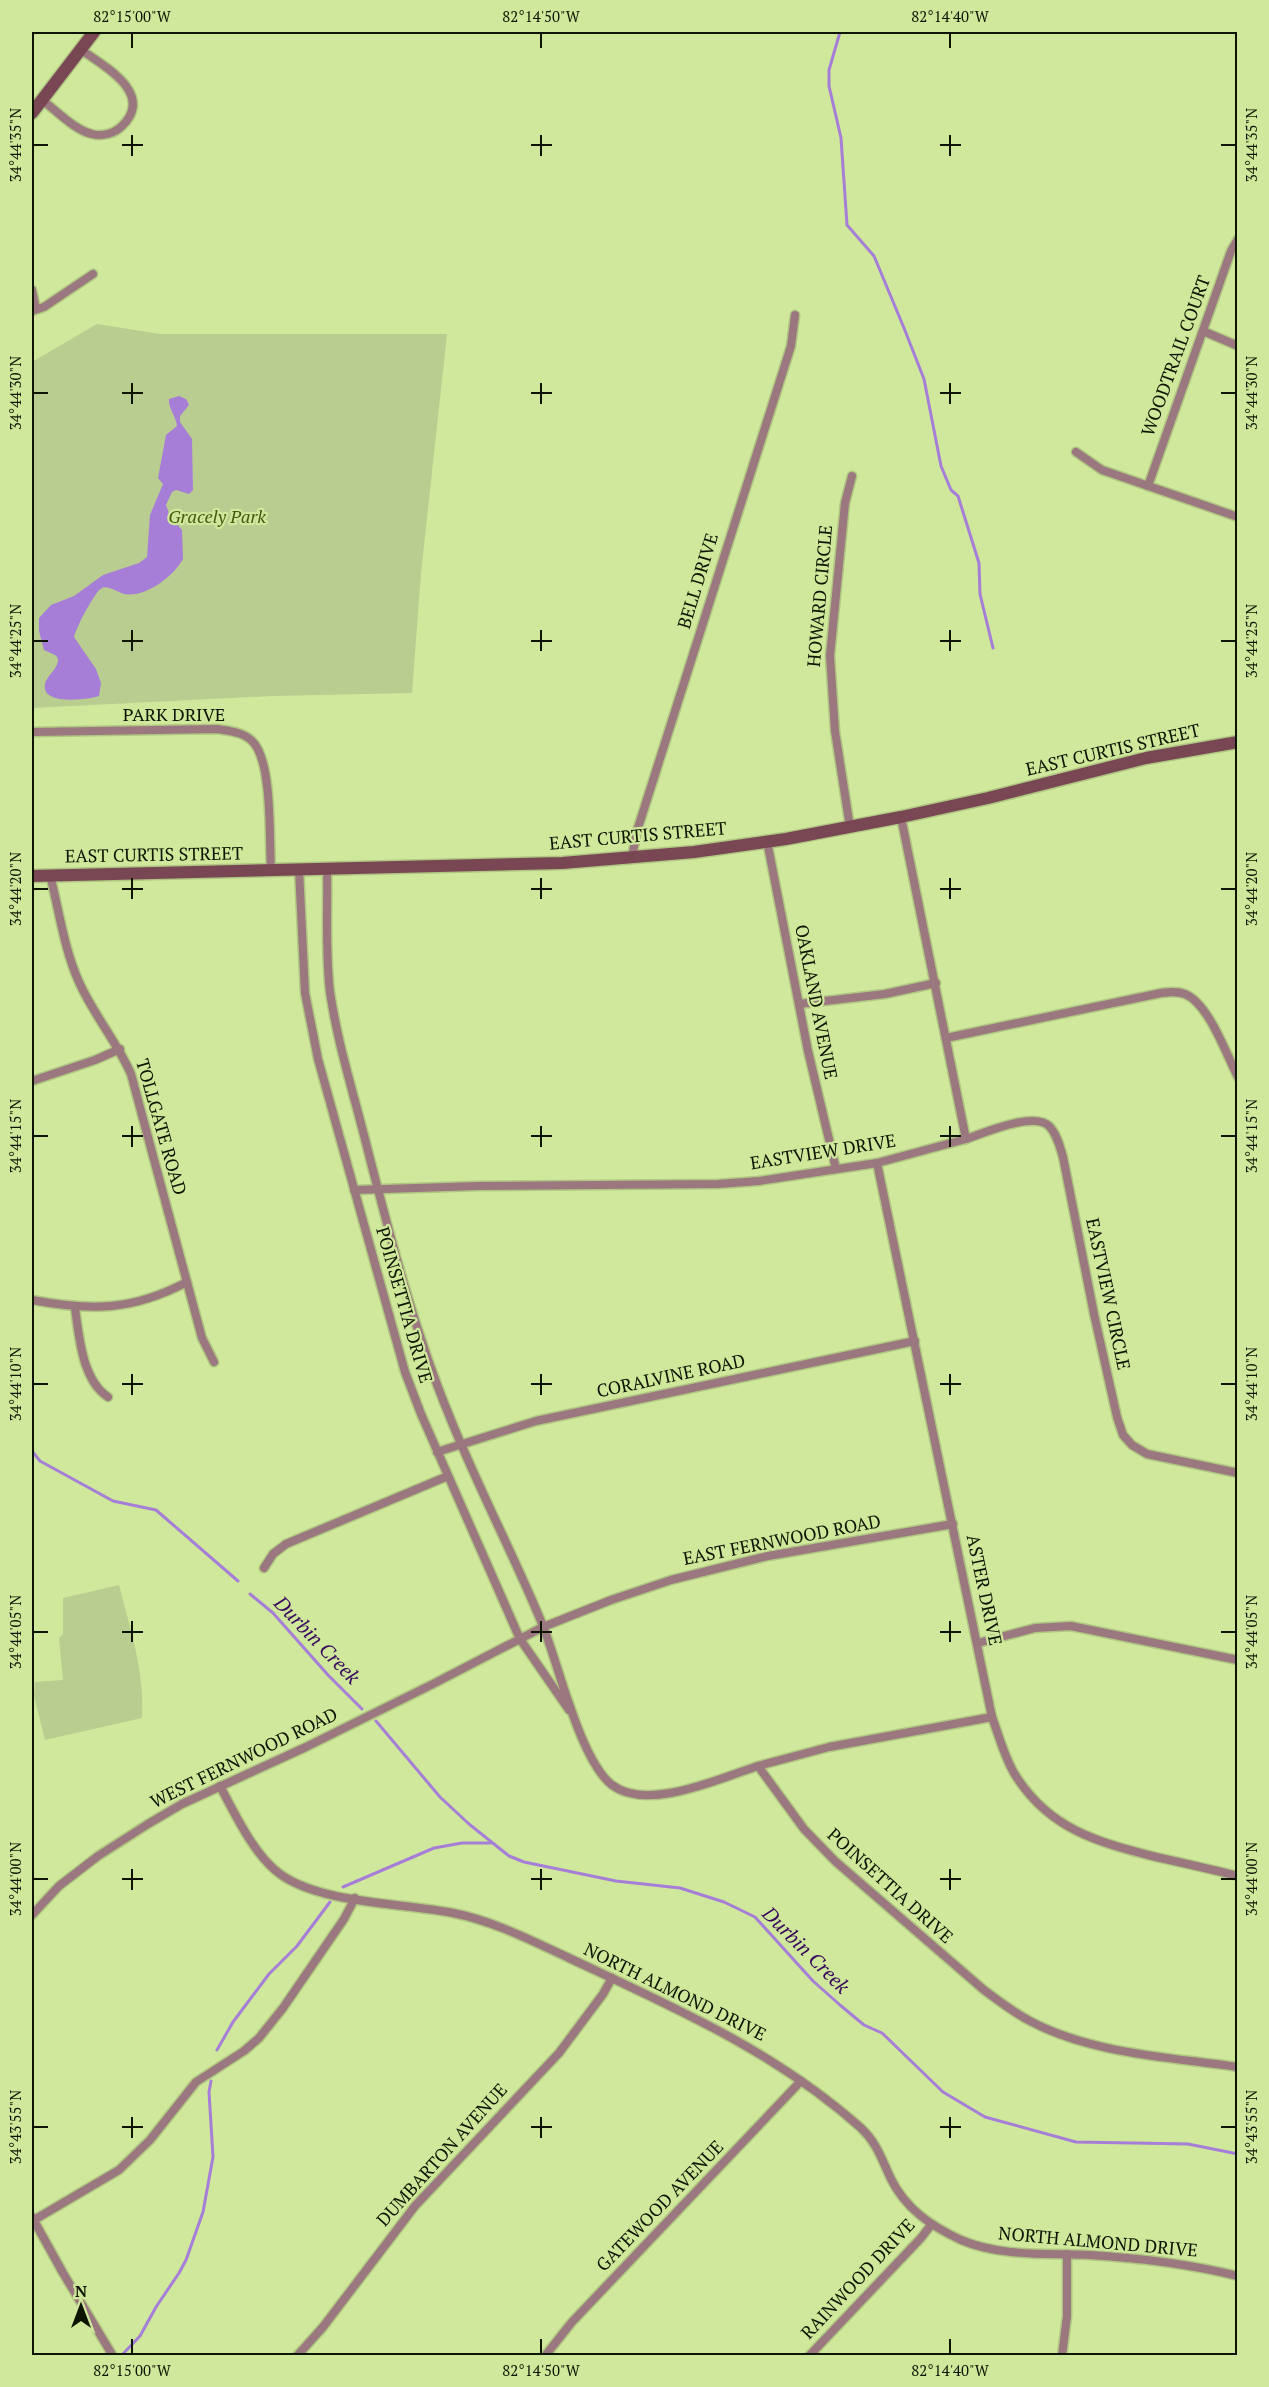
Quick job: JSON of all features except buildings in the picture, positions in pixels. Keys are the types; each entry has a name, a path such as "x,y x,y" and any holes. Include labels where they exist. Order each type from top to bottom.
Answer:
{"main road":[{"path":"32,113 94,32"},
{"name":"EAST CURTIS STREET","path":"32,876 562,863 694,852 901,817 988,798 1146,758 1238,742"}],"street":[{"path":"42,100 92,134 115,132 126,121 131,113 132,103 128,88 112,72 80,50"},
{"name":"WOODTRAIL COURT","path":"1148,486 1231,251 1238,238"},
{"path":"32,290 34,310 44,307 93,273"},
{"name":"BELL DRIVE","path":"632,857 637,831 791,346 795,315"},
{"path":"1203,332 1238,346"},
{"path":"1076,452 1102,470 1238,517"},
{"name":"HOWARD CIRCLE","path":"850,827 835,731 830,656 845,503 852,476"},
{"name":"PARK DRIVE","path":"32,732 217,729 236,732 252,741 261,756 268,791 271,870"},
{"path":"901,817 966,1139"},
{"name":"OAKLAND AVENUE","path":"767,841 799,1004 836,1169"},
{"name":"POINSETTIA DRIVE","path":"327,868 330,988 336,1027 378,1190 419,1329 438,1389 543,1627 575,1719 602,1775 616,1787 631,1793 653,1796 758,1766 804,1829 835,1861 904,1922 1008,2008 1054,2032 1095,2044 1144,2054 1238,2067"},
{"name":"POINSETTIA DRIVE","path":"299,869 305,993 309,1019 405,1372 437,1452 520,1639 575,1719"},
{"name":"TOLLGATE ROAD","path":"50,875 78,980 86,997 120,1049 131,1074 202,1338 214,1362"},
{"path":"799,1004 885,994 936,983"},
{"path":"946,1038 1161,993 1179,992 1191,997 1204,1010 1238,1077"},
{"path":"32,1081 120,1049"},
{"name":"EASTVIEW CIRCLE","path":"966,1139 1019,1123 1036,1121 1049,1126 1055,1133 1063,1157 1094,1314 1123,1435 1132,1445 1147,1454 1238,1473"},
{"name":"EASTVIEW DRIVE","path":"354,1190 478,1186 718,1184 759,1181 877,1162 966,1139"},
{"name":"ASTER DRIVE","path":"877,1162 993,1717 1006,1758 1033,1798 1060,1822 1097,1841 1238,1876"},
{"path":"32,1300 75,1308 120,1306 161,1296 187,1282"},
{"path":"75,1308 91,1378 99,1390 108,1397"},
{"name":"CORALVINE ROAD","path":"437,1452 536,1422 915,1341"},
{"path":"264,1568 273,1554 286,1544 448,1476"},
{"name":"EAST FERNWOOD ROAD","path":"520,1639 611,1599 671,1580 768,1556 953,1524"},
{"path":"978,1643 1035,1628 1071,1626 1238,1660"},
{"name":"WEST FERNWOOD ROAD","path":"32,1914 59,1886 98,1856 148,1824 220,1786 306,1747 520,1639"},
{"path":"758,1766 829,1747 993,1717"},
{"name":"NORTH ALMOND DRIVE","path":"220,1786 264,1858 281,1874 299,1884 355,1898 453,1913 486,1922 612,1978 739,2040 801,2081 870,2137 879,2150 898,2192 912,2208 931,2225 963,2241 992,2249 1149,2260 1195,2266 1238,2276"},
{"path":"113,2355 63,2273 33,2218 119,2170 150,2140 196,2082 244,2051 259,2038 283,2008 344,1919 355,1898"},
{"name":"DUMBARTON AVENUE","path":"297,2355 323,2327 415,2206 559,2053 603,1994 612,1978"},
{"name":"GATEWOOD AVENUE","path":"545,2355 572,2322 801,2081"},
{"name":"RAINWOOD DRIVE","path":"809,2355 931,2225"},
{"path":"1062,2355 1067,2316 1066,2254"}],"green space":[{"name":"Gracely Park","path":"97,324 160,334 447,334 421,573 412,693 273,696 32,708 32,362"},
{"path":"119,1585 139,1667 142,1718 45,1740 34,1696 35,1682 63,1680 59,1638 63,1634 63,1598"}],"shaded area":[{"path":"179,396 186,399 189,405 180,416 180,422 192,439 193,490 189,494 176,490 172,492 166,505 170,516 182,530 183,559 173,573 158,585 141,593 124,594 107,587 99,591 86,610 74,637 96,669 101,683 99,696 74,700 55,698 45,689 46,681 57,666 58,658 44,650 39,631 39,618 51,605 74,596 103,575 139,563 147,557 150,515 163,484 158,478 166,435 177,426 169,399"}],"waterway":[{"path":"840,32 829,70 829,86 841,138 847,225 874,256 924,379 941,466 951,490 958,496 979,563 980,594 993,648"},
{"name":"Durbin Creek","path":"32,1451 40,1461 113,1501 156,1510 238,1581"},
{"name":"Durbin Creek","path":"250,1594 273,1613 328,1675 362,1709"},
{"name":"Durbin Creek","path":"376,1721 440,1797 509,1856 524,1862 616,1881 680,1888 724,1902 755,1917 813,1981 840,2005 864,2025 882,2033 943,2092 985,2117 1076,2142 1188,2144 1238,2154"},
{"path":"343,1887 434,1848 462,1843 491,1843"},
{"path":"217,2050 233,2022 269,1974 297,1946 330,1902"},
{"path":"121,2356 140,2336 179,2273 203,2212 213,2157 209,2092 211,2081"}]}
